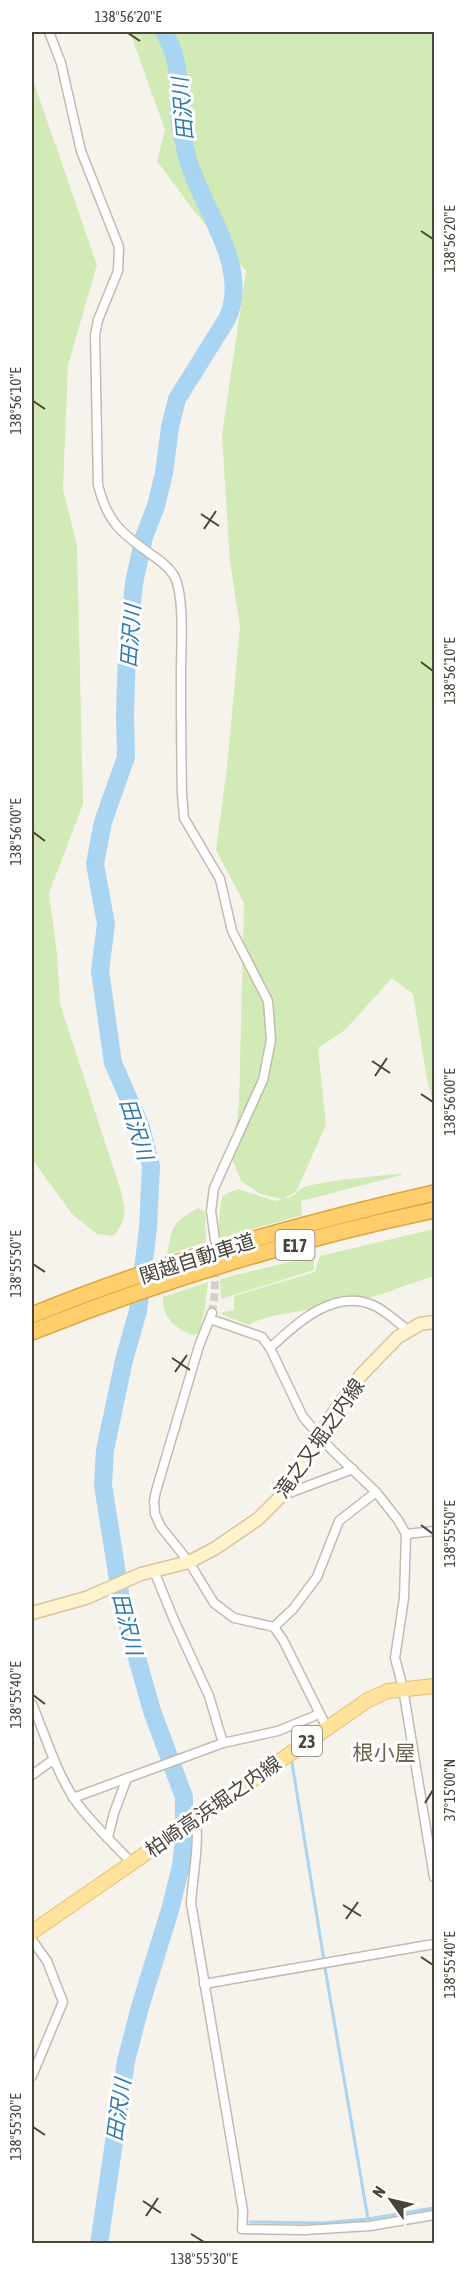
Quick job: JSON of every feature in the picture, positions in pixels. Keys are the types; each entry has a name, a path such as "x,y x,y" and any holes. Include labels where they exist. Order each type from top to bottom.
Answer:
{"highway":[{"name":"関越自動車道","path":"32,1315 158,1268 244,1242 435,1193"},
{"name":"関越自動車道","path":"32,1332 158,1286 304,1242 435,1210"}],"main road":[{"name":"滝之又堀之内線","path":"32,1613 93,1595 141,1574 189,1562 214,1549 258,1519 281,1496 319,1435 362,1376 398,1337 420,1324 435,1322"},
{"name":"柏崎高浜堀之内線","path":"32,1932 368,1700 388,1691 435,1686"}],"street":[{"path":"49,32 61,63 81,151 119,248 118,271 98,320 96,335 94,367 98,485 103,504 118,529 156,558 173,574 177,583 180,615 184,818 220,879 232,931 268,1001 271,1040 263,1080 214,1188 211,1211 215,1240"},
{"path":"270,1348 290,1330 325,1306 339,1300 374,1306 409,1330"},
{"path":"327,1728 283,1640 274,1627 234,1618 214,1603 189,1562 161,1527 155,1514 154,1501 199,1346 211,1316 262,1337 270,1348 303,1417 332,1450 376,1492 406,1534 404,1598 395,1658 403,1688 435,1877"},
{"path":"281,1496 353,1469"},
{"path":"274,1627 293,1609 316,1577 339,1521 376,1492"},
{"path":"406,1534 435,1531"},
{"path":"154,1571 209,1696 223,1743"},
{"path":"32,1704 55,1762 73,1798 132,1863"},
{"path":"73,1798 223,1743 278,1731 319,1714"},
{"path":"32,1775 50,1762 55,1762"},
{"path":"108,1837 114,1813 128,1778"},
{"path":"194,1821 198,1839 191,1903 243,2211 242,2229 305,2230 370,2226 435,2215"},
{"path":"32,1940 48,1961 63,2002 32,2076"},
{"path":"204,1984 435,1944"}],"green space":[{"path":"130,32 434,32 434,1104 427,1080 413,994 392,978 345,1030 318,1048 326,1125 296,1192 283,1199 291,1197 307,1186 355,1178 402,1173 402,1175 301,1201 302,1215 218,1239 223,1195 238,1189 275,1201 282,1199 260,1194 241,1181 232,1158 239,1104 244,903 216,850 227,768 240,626 230,563 222,435 246,271 194,211 157,161 165,130"},
{"path":"32,77 97,265 68,365 63,489 77,545 83,804 49,893 57,954 60,1004 123,1202 124,1219 113,1236 97,1234 72,1214 32,1159"},
{"path":"198,1208 205,1212 206,1242 167,1255 175,1226 183,1217"},
{"path":"434,1229 434,1276 379,1295 334,1306 281,1314 248,1325 219,1313 234,1310 234,1296 315,1272 320,1256"},
{"path":"313,1256 314,1270 221,1299 220,1279"},
{"path":"208,1282 199,1333 193,1335 175,1326 167,1316 163,1297"}],"waterway":[{"name":"田沢川","path":"99,2244 126,2061 181,1866 184,1839 184,1797 152,1711 122,1605 103,1485 105,1450 124,1360 138,1311 148,1228 151,1166 141,1127 113,1063 100,971 106,924 95,864 103,822 126,757 127,651 134,583 144,537 156,506 164,473 170,427 177,399 227,319 233,299 233,278 229,257 193,176 187,156 180,125 175,57 164,32"},
{"path":"292,1763 324,1960"},
{"path":"325,1968 368,2219"},
{"path":"250,2222 322,2223 368,2219 434,2208"}],"tunnel":[{"path":"212,1313 215,1266"}],"district":[{"name":"根小屋","path":"384,1752"}]}
